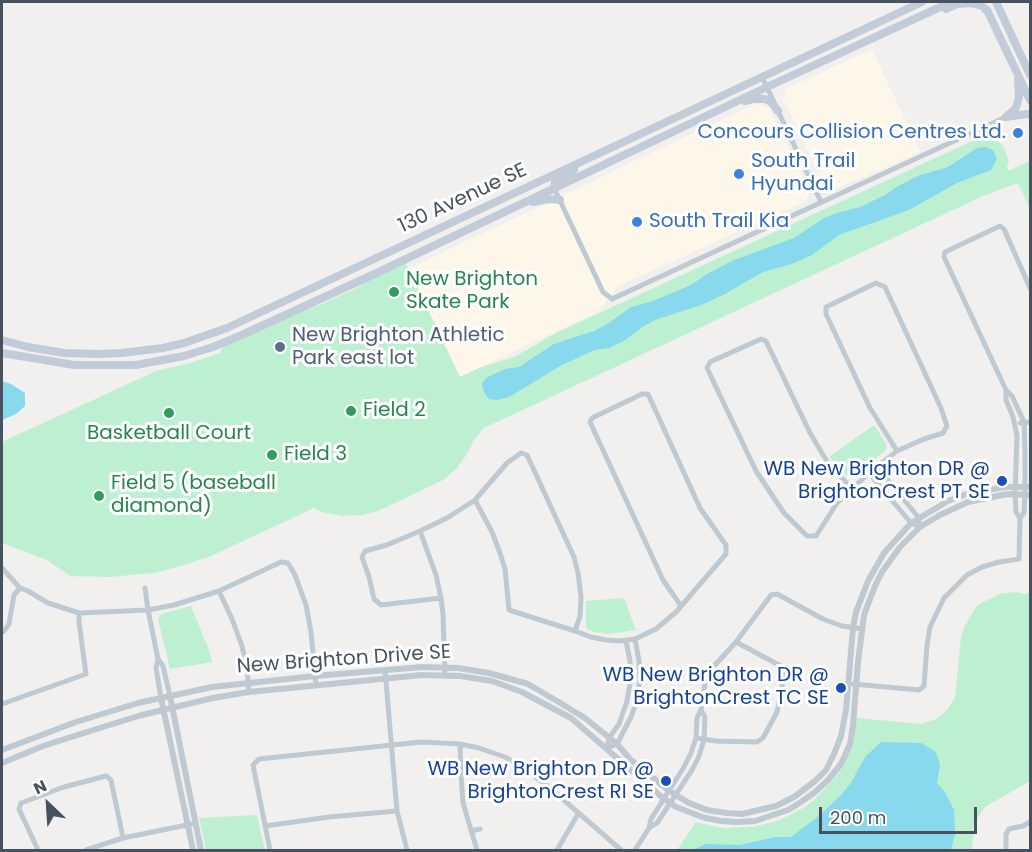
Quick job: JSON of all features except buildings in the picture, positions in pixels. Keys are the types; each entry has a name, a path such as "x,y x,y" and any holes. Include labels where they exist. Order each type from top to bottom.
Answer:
{"main road":[{"name":"130 Avenue SE","path":"2,340 64,353 100,354 141,351 179,344 227,328 922,2"},
{"name":"130 Avenue SE","path":"2,353 74,365 136,365 204,350 244,334 951,2"},
{"path":"983,2 1030,100"},
{"path":"996,2 1030,75"},
{"path":"1001,2 1002,15"},
{"name":"130 Avenue SE","path":"884,34 957,4 976,3 988,12"},
{"path":"1006,117 1016,108 1019,97 1018,76"},
{"path":"729,105 759,98 771,102 778,111"},
{"path":"1006,117 1027,114 1030,116"},
{"path":"524,188 545,186 554,188 555,182 563,176 640,134"},
{"path":"519,204 541,200 560,200"},
{"path":"179,344 193,345 204,350 206,342 259,318 284,301"}],"street":[{"path":"762,77 821,202"},
{"path":"554,188 603,292 612,299 1006,117"},
{"path":"1020,518 1024,513 1028,495 1025,451 1027,422 1006,390 944,257 945,252 1000,226 1004,229 1030,288"},
{"path":"852,489 828,463 810,433 766,341 761,339 710,362 707,368 756,471 784,513 807,536 816,536 837,503 852,489 869,473 897,452 943,432 947,426 885,287 876,283 826,307 826,314 870,408 897,452"},
{"path":"848,684 919,690 924,686 930,627 944,598 968,575 982,567 1019,559 1020,518 1016,512 1015,494 1017,436 1016,424 1006,400 1006,390"},
{"path":"476,501 492,532 505,569 509,610 591,638 626,641 656,628 681,606 726,554 726,545 700,508 648,394 642,394 592,418 590,422 663,580 681,606"},
{"path":"1016,424 1027,422"},
{"path":"441,598 381,605 374,599 362,557 365,551 387,545 420,531 476,501 507,463 521,453 527,455 574,557 581,597 580,616 575,631"},
{"path":"877,467 919,518 920,527"},
{"path":"869,473 911,523 920,527"},
{"name":"New Brighton Drive SE","path":"2,750 76,722 138,703 212,687 315,676 445,667 489,673 528,684 585,718 630,759 668,790 689,803 707,810 742,814 776,806 804,790 826,770 834,754 841,736 846,710 856,612 875,568 894,541 911,523 948,501 1005,487 1028,487"},
{"name":"New Brighton Drive SE","path":"2,763 43,746 106,726 213,698 316,685 445,675 492,681 522,692 571,718 676,807 705,818 721,821 755,821 788,810 801,802 814,793 841,764 850,744 855,716 862,629 869,599 882,572 900,547 920,527 968,502 987,497 1028,495"},
{"path":"420,531 436,575 441,598 445,675"},
{"path":"2,568 20,588 48,603 79,613 148,610 174,605 219,591 281,562 288,563 306,605 316,685"},
{"path":"2,632 9,624 14,595 20,588"},
{"path":"145,588 158,659 163,666 170,696 201,850"},
{"path":"219,591 242,646 249,692"},
{"path":"635,850 691,753 696,738 697,718 701,710 705,684 715,665 736,642 771,595 777,594 823,619 842,626 862,629"},
{"path":"2,704 86,674 79,613"},
{"path":"607,748 616,744 631,717 637,700 640,679 635,639"},
{"path":"607,748 609,738 619,724 631,678 626,641"},
{"path":"696,738 757,742 763,738 777,712 783,669 736,642"},
{"path":"158,659 156,668 161,698 193,850"},
{"path":"385,670 397,811 407,850"},
{"path":"649,828 657,823 692,770 704,740 705,717 701,710"},
{"path":"270,850 253,765 259,759 421,742 460,744 505,757 550,788 621,850"},
{"path":"460,744 463,803 477,850"},
{"path":"38,850 20,809 21,803 106,776 111,780 123,838"},
{"path":"266,826 397,811"},
{"path":"557,850 578,814"},
{"path":"1006,850 1006,834 1010,829 1030,822"},
{"path":"86,850 123,838 196,824"},
{"path":"471,831 480,829"}],"shaded area":[{"path":"872,49 920,152 834,190 823,183 783,99 786,89"},
{"path":"757,103 769,108 809,191 806,201 618,286 599,311 460,377 408,269"}],"green space":[{"path":"981,137 996,139 1003,146 1009,160 1007,167 1009,171 1030,161 1030,209 1018,183 981,197 484,428 456,469 443,480 378,511 342,516 314,508 211,556 154,573 111,577 70,576 47,560 2,543 2,442 156,371 220,353 227,344 357,288 405,262 460,377 516,356 556,333"},
{"path":"874,425 886,443 887,449 854,476 847,476 829,457"},
{"path":"1030,591 1030,781 985,807 974,823 972,850 677,850 696,822 722,828 753,827 780,820 805,807 838,774 854,736 857,718 921,724 936,719 948,709 955,697 961,637 972,613 978,605 999,594 1016,592 1026,594"},
{"path":"624,598 636,630 608,634 587,629 586,601"},
{"path":"191,606 212,662 170,669 158,619 161,614"},
{"path":"257,815 265,850 206,850 199,818"}],"water":[{"path":"985,147 993,150 997,159 991,170 957,183 909,210 839,235 812,255 792,264 763,272 704,304 655,320 622,342 609,348 595,350 562,365 509,397 489,399 484,392 482,384 486,378 505,369 519,367 554,344 594,331 631,307 653,301 691,285 734,260 794,238 824,218 860,207 920,175 948,167 977,148"},
{"path":"2,381 25,393 25,406 16,414 2,420"},
{"path":"881,742 921,743 936,752 940,765 937,783 945,792 954,810 955,834 951,850 692,850 706,844 740,845 775,837 791,837 840,796 851,783 865,757"}],"place":[{"name":"Concours Collision Centres Ltd.","path":"1018,133"},
{"name":"South Trail Hyundai","path":"739,174"},
{"name":"South Trail Kia","path":"637,222"},
{"name":"New Brighton Skate Park","path":"394,292"},
{"name":"New Brighton Athletic Park east lot","path":"280,347"},
{"name":"Field 2","path":"351,411"},
{"name":"Basketball Court","path":"169,413"},
{"name":"Field 3","path":"272,455"},
{"name":"WB New Brighton DR @ BrightonCrest PT SE","path":"1002,481"},
{"name":"Field 5 (baseball diamond)","path":"99,496"},
{"name":"WB New Brighton DR @ BrightonCrest TC SE","path":"841,688"},
{"name":"WB New Brighton DR @ BrightonCrest RI SE","path":"666,781"}]}
